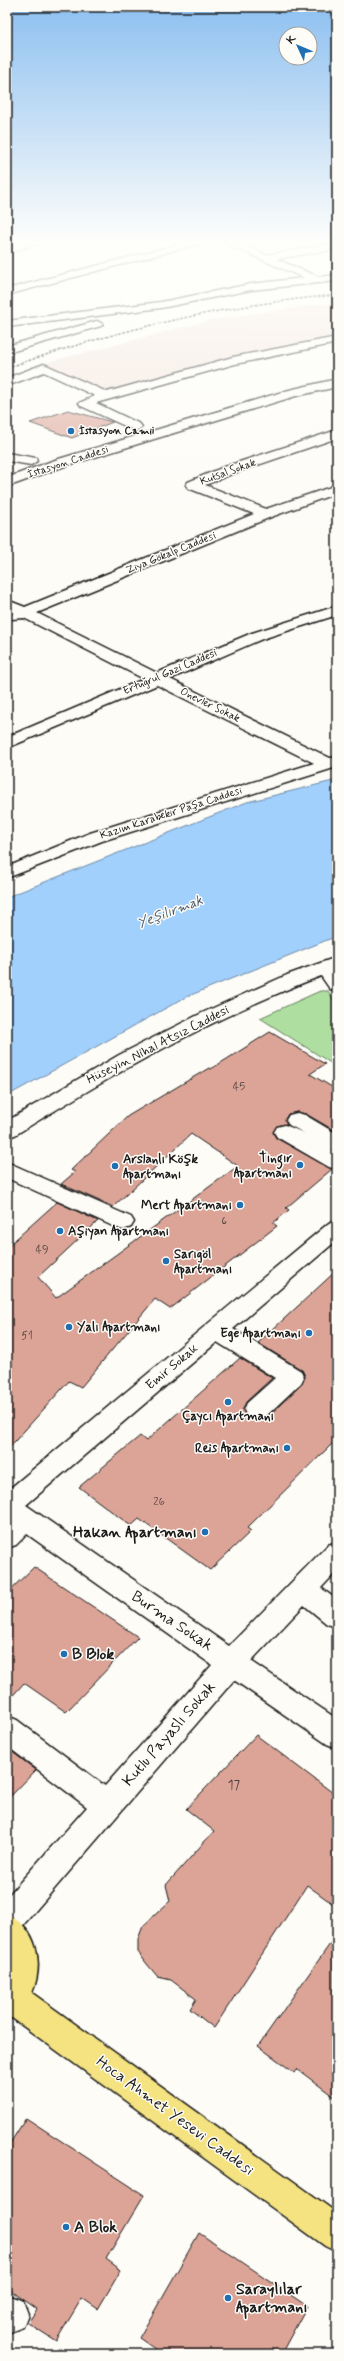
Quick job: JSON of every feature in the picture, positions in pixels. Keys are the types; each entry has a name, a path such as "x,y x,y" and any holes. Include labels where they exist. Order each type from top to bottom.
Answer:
{"main road":[{"path":"7,1930 14,1937 22,1951 24,1967 21,1983 10,2001"},
{"name":"Hoca Ahmet Yesevi Caddesi","path":"10,2001 337,2234"}],"street":[{"path":"136,427 85,403 233,361 272,353"},
{"path":"7,382 44,368 106,396"},
{"name":"İstasyon Caddesi","path":"7,470 136,427 337,372"},
{"name":"İstasyon Caddesi","path":"7,483 57,464 293,393 337,383"},
{"name":"Kutsal Sokak","path":"266,514 193,485 230,470 337,434"},
{"path":"7,457 31,461"},
{"name":"Ziya Gökalp Caddesi","path":"7,620 266,514 337,489"},
{"path":"316,496 337,504"},
{"name":"Onevler Sokak","path":"7,604 332,763"},
{"name":"Ertuğrul Gazi Caddesi","path":"7,743 256,636 334,612"},
{"name":"Kazım Karabekir Paşa Caddesi","path":"7,874 96,837 332,763"},
{"path":"331,965 337,985"},
{"name":"Hüseyin Nihal Atsız Caddesi","path":"7,1130 93,1077 204,1018 331,965"},
{"path":"337,1144 291,1126 337,1162"},
{"path":"7,1169 123,1222"},
{"name":"Emir Sokak","path":"7,1537 14,1510 216,1330 335,1233"},
{"path":"216,1330 292,1377 256,1410"},
{"name":"Burma Sokak","path":"14,1510 98,1571 337,1734"},
{"name":"Kutlu Payaslı Sokak","path":"7,1920 232,1662 337,1553"},
{"path":"302,1589 337,1616"},
{"path":"7,1729 107,1805"}],"shaded area":[{"path":"83,353 271,353 103,399 29,367"}],"green space":[{"path":"320,991 328,991 337,1006 337,1067 260,1018"}],"water":[{"name":"Yeşilırmak","path":"337,780 337,936 186,997 7,1096 7,897 247,802"}],"building":[{"name":"İstasyon Camii","path":"68,410 113,422 72,438 30,423"},
{"path":"270,1032 325,1064 310,1074 337,1090 337,1132 306,1114 297,1112 288,1114 285,1119 287,1124 277,1126 273,1133 276,1138 332,1169 286,1208 289,1210 273,1223 277,1226 170,1309 155,1299 81,1387 69,1381 7,1450 7,1247 57,1202 98,1221 38,1277 56,1298 238,1166 191,1134 113,1207 61,1184 75,1172 71,1170 128,1116 209,1068 211,1069"},
{"path":"337,1270 337,1439 247,1528 251,1531 210,1570 139,1519 131,1526 79,1487 140,1436 146,1441 240,1358 272,1378 246,1402 243,1409 247,1418 256,1420 266,1418 302,1384 305,1376 302,1370 258,1343"},
{"name":"B Blok","path":"34,1567 138,1637 66,1712 24,1683 7,1702 7,1593"},
{"path":"256,1735 337,1796 337,1907 307,1885 214,2028 190,2009 196,1999 171,1980 158,1977 138,1952 138,1939 143,1926 170,1901 166,1885 214,1831 186,1809"},
{"path":"7,1748 36,1770 7,1800"},
{"path":"337,1934 337,2099 297,2069 295,2073 258,2046"},
{"name":"A Blok","path":"26,2118 144,2195 106,2259 121,2270 98,2309 82,2298 56,2341 28,2323 37,2309 7,2288 7,2148"},
{"name":"Saraylılar Apartmanı","path":"199,2233 307,2306 281,2354 162,2354 139,2338"}],"railway":[{"path":"7,368 51,353"}],"place":[{"name":"İstasyon Camii","path":"71,431"},
{"name":"Tıngır Apartmanı","path":"300,1165"},
{"name":"Arslanlı Köşk Apartmanı","path":"115,1166"},
{"name":"Mert Apartmanı","path":"240,1205"},
{"name":"Aşiyan Apartmanı","path":"60,1231"},
{"name":"Sarıgöl Apartmanı","path":"166,1261"},
{"name":"Yalı Apartmanı","path":"69,1327"},
{"name":"Ege Apartmanı","path":"309,1333"},
{"name":"Çaycı Apartmanı","path":"228,1402"},
{"name":"Reis Apartmanı","path":"287,1448"},
{"name":"Hakan Apartmanı","path":"205,1532"},
{"name":"B Blok","path":"64,1654"},
{"name":"A Blok","path":"66,2227"},
{"name":"Saraylılar Apartmanı","path":"228,2298"}]}
